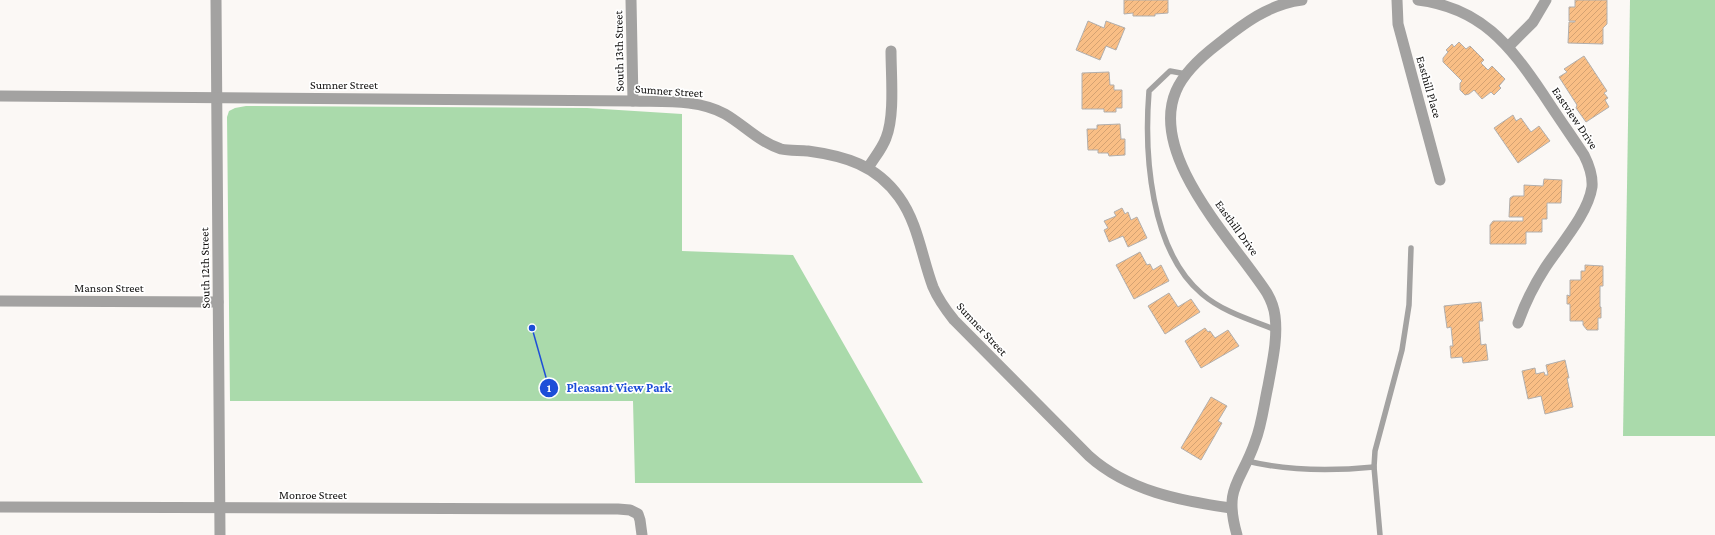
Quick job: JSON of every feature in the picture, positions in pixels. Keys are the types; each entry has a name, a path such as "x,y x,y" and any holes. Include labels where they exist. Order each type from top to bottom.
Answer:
{"street":[{"name":"South 12th Street","path":"216,0 220,535"},
{"name":"South 13th Street","path":"631,0 633,101"},
{"name":"Easthill Drive","path":"1237,535 1232,508 1232,494 1258,434 1274,351 1276,330 1274,309 1267,293 1200,198 1178,160 1172,136 1170,114 1175,92 1186,74 1211,49 1259,14 1278,5 1302,0"},
{"name":"Easthill Place","path":"1397,0 1398,24 1440,180"},
{"name":"Eastview Drive","path":"1418,0 1436,3 1456,9 1478,22 1509,46 1588,162 1592,179 1590,192 1584,208 1538,279 1526,301 1518,323"},
{"path":"1509,46 1533,22 1546,0"},
{"path":"868,168 886,139 889,128 891,115 891,51"},
{"name":"Sumner Street","path":"0,96 633,101 711,107 725,114 759,138 783,149 798,149 842,156 868,168 887,183 900,198 909,214 934,288 943,305 954,320 1089,456 1108,471 1140,487 1186,500 1232,508"},
{"name":"Manson Street","path":"0,301 218,302"},
{"name":"Monroe Street","path":"0,507 626,510 638,514 642,535"}],"lane":[{"path":"1186,74 1170,71 1149,91 1146,123 1152,191 1166,244 1179,269 1202,294 1230,312 1276,330"},
{"path":"1380,535 1374,466 1375,451 1402,350 1409,305 1411,248"},
{"path":"1247,461 1280,467 1326,469 1374,466"}],"green space":[{"path":"1630,0 1715,0 1715,436 1623,436"},
{"path":"246,106 587,108 682,114 682,251 793,255 923,483 635,483 633,401 230,401 227,117 229,111"}],"building":[{"path":"1124,0 1168,0 1168,13 1155,14 1155,16 1133,16 1133,13 1124,14"},
{"path":"1575,0 1607,0 1607,24 1603,28 1603,44 1568,43 1569,22 1575,22 1569,21 1569,7 1575,7"},
{"path":"1088,21 1104,28 1106,21 1125,28 1116,50 1106,46 1100,60 1076,50"},
{"path":"1459,42 1466,49 1470,46 1484,60 1481,63 1488,70 1492,66 1505,79 1499,86 1501,88 1494,95 1491,92 1482,99 1474,90 1465,95 1460,90 1460,83 1462,81 1443,62 1443,58 1448,52 1446,50 1452,44 1454,47"},
{"path":"1584,56 1607,91 1604,93 1608,98 1605,100 1609,107 1586,122 1576,108 1577,105 1559,77 1567,72 1564,69"},
{"path":"1109,72 1110,85 1114,85 1114,90 1122,90 1122,108 1116,108 1116,112 1104,112 1104,109 1082,109 1082,73"},
{"path":"1513,115 1516,121 1521,118 1531,132 1539,126 1550,141 1518,163 1494,128"},
{"path":"1120,124 1121,139 1125,139 1125,155 1109,156 1108,153 1098,153 1098,150 1088,150 1087,129 1097,129 1097,125"},
{"path":"1544,179 1562,180 1561,203 1547,203 1547,219 1542,219 1542,232 1526,232 1526,244 1490,244 1490,225 1493,221 1523,221 1523,217 1509,217 1510,198 1513,196 1524,196 1524,185 1543,186"},
{"path":"1122,208 1125,214 1128,212 1131,220 1137,217 1147,238 1128,247 1123,236 1109,242 1104,230 1108,228 1104,221 1116,216 1114,212"},
{"path":"1140,252 1147,265 1150,264 1153,270 1161,265 1169,281 1134,299 1116,265"},
{"path":"1585,265 1603,266 1603,286 1600,286 1601,318 1598,318 1598,330 1587,330 1583,325 1583,321 1570,321 1570,304 1567,304 1567,295 1570,296 1570,280 1581,280 1581,271 1585,271"},
{"path":"1169,293 1178,307 1191,299 1200,312 1165,334 1148,306"},
{"path":"1481,302 1483,321 1479,321 1481,345 1486,344 1488,360 1463,363 1462,357 1451,358 1450,346 1453,346 1451,327 1447,328 1444,306"},
{"path":"1205,328 1208,332 1210,331 1215,338 1228,330 1239,346 1201,368 1185,341"},
{"path":"1565,360 1573,407 1545,414 1541,396 1528,399 1522,371 1535,368 1536,374 1544,372 1545,375 1548,375 1546,365"},
{"path":"1211,397 1227,406 1218,421 1222,423 1201,460 1181,448"}],"place":[{"name":"Pleasant View Park","path":"532,328"}]}
